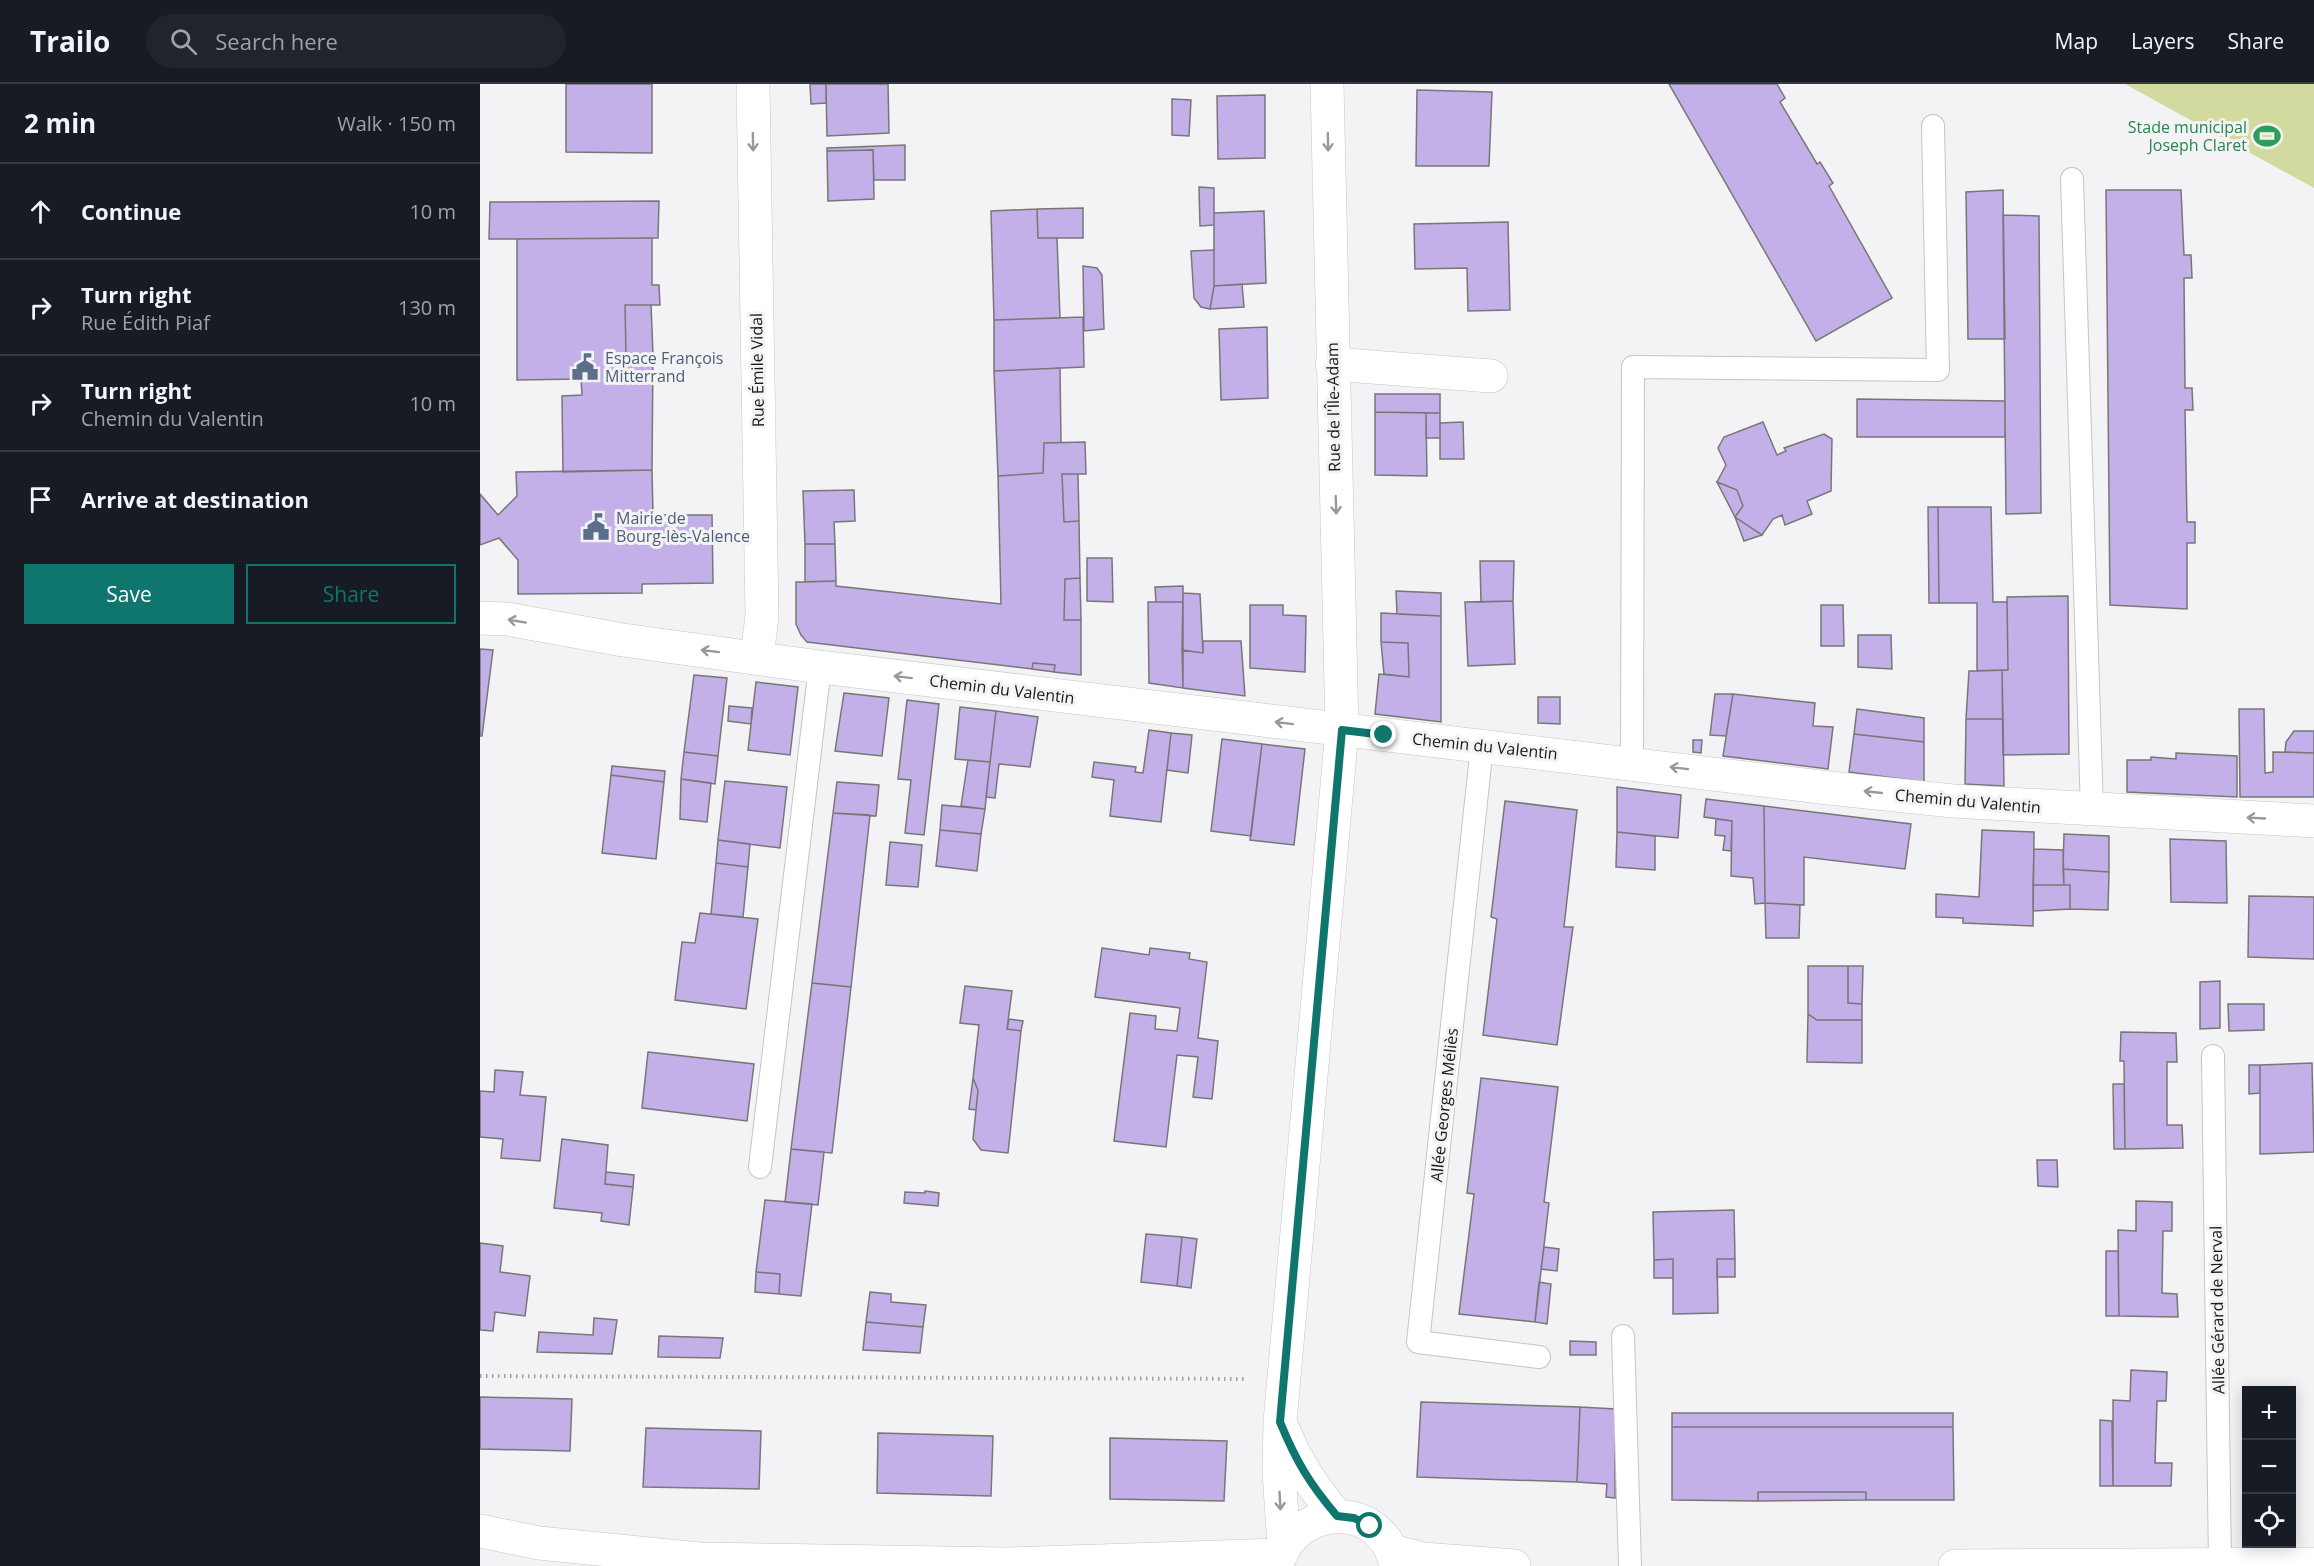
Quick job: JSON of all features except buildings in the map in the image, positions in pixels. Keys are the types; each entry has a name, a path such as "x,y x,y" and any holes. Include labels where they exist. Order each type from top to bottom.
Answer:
{"street":[{"name":"Rue Émile Vidal","path":"753,84 762,616 757,657"},
{"name":"Rue de l'Île-Adam","path":"1281,1556 1280,1422 1342,730 1327,84"},
{"path":"1332,364 1491,376"},
{"name":"Chemin du Valentin","path":"480,618 507,619 623,640 819,667 1953,801 2314,821"},
{"path":"1280,1422 1297,1463 1316,1492 1337,1516"},
{"path":"480,1531 539,1543 617,1553 746,1563 1015,1565 1281,1556 1298,1530 1316,1519 1337,1516 1354,1518 1370,1526 1383,1537 1394,1559 1514,1566"},
{"path":"1955,1566 2314,1564"}],"lane":[{"path":"1632,762 1634,367 1938,370 1933,126"},
{"path":"2072,179 2092,810"},
{"path":"760,1167 819,667"},
{"name":"Allée Georges Méliès","path":"1482,746 1418,1342 1539,1356"},
{"name":"Allée Gérard de Nerval","path":"2213,1056 2220,1564"},
{"path":"1623,1336 1630,1566"}],"path":[{"path":"480,1376 1284,1380"}],"green space":[{"name":"Stade municipal Joseph Claret","path":"2125,84 2314,84 2314,188"}],"place":[{"name":"Stade municipal Joseph Claret","path":"2267,136"},
{"name":"Espace François Mitterrand","path":"585,367"},
{"name":"Mairie de Bourg-lès-Valence","path":"596,527"}],"route":[{"path":"1370,1526 1354,1518 1337,1516 1316,1492 1297,1463 1280,1422 1342,730 1384,735"}]}
